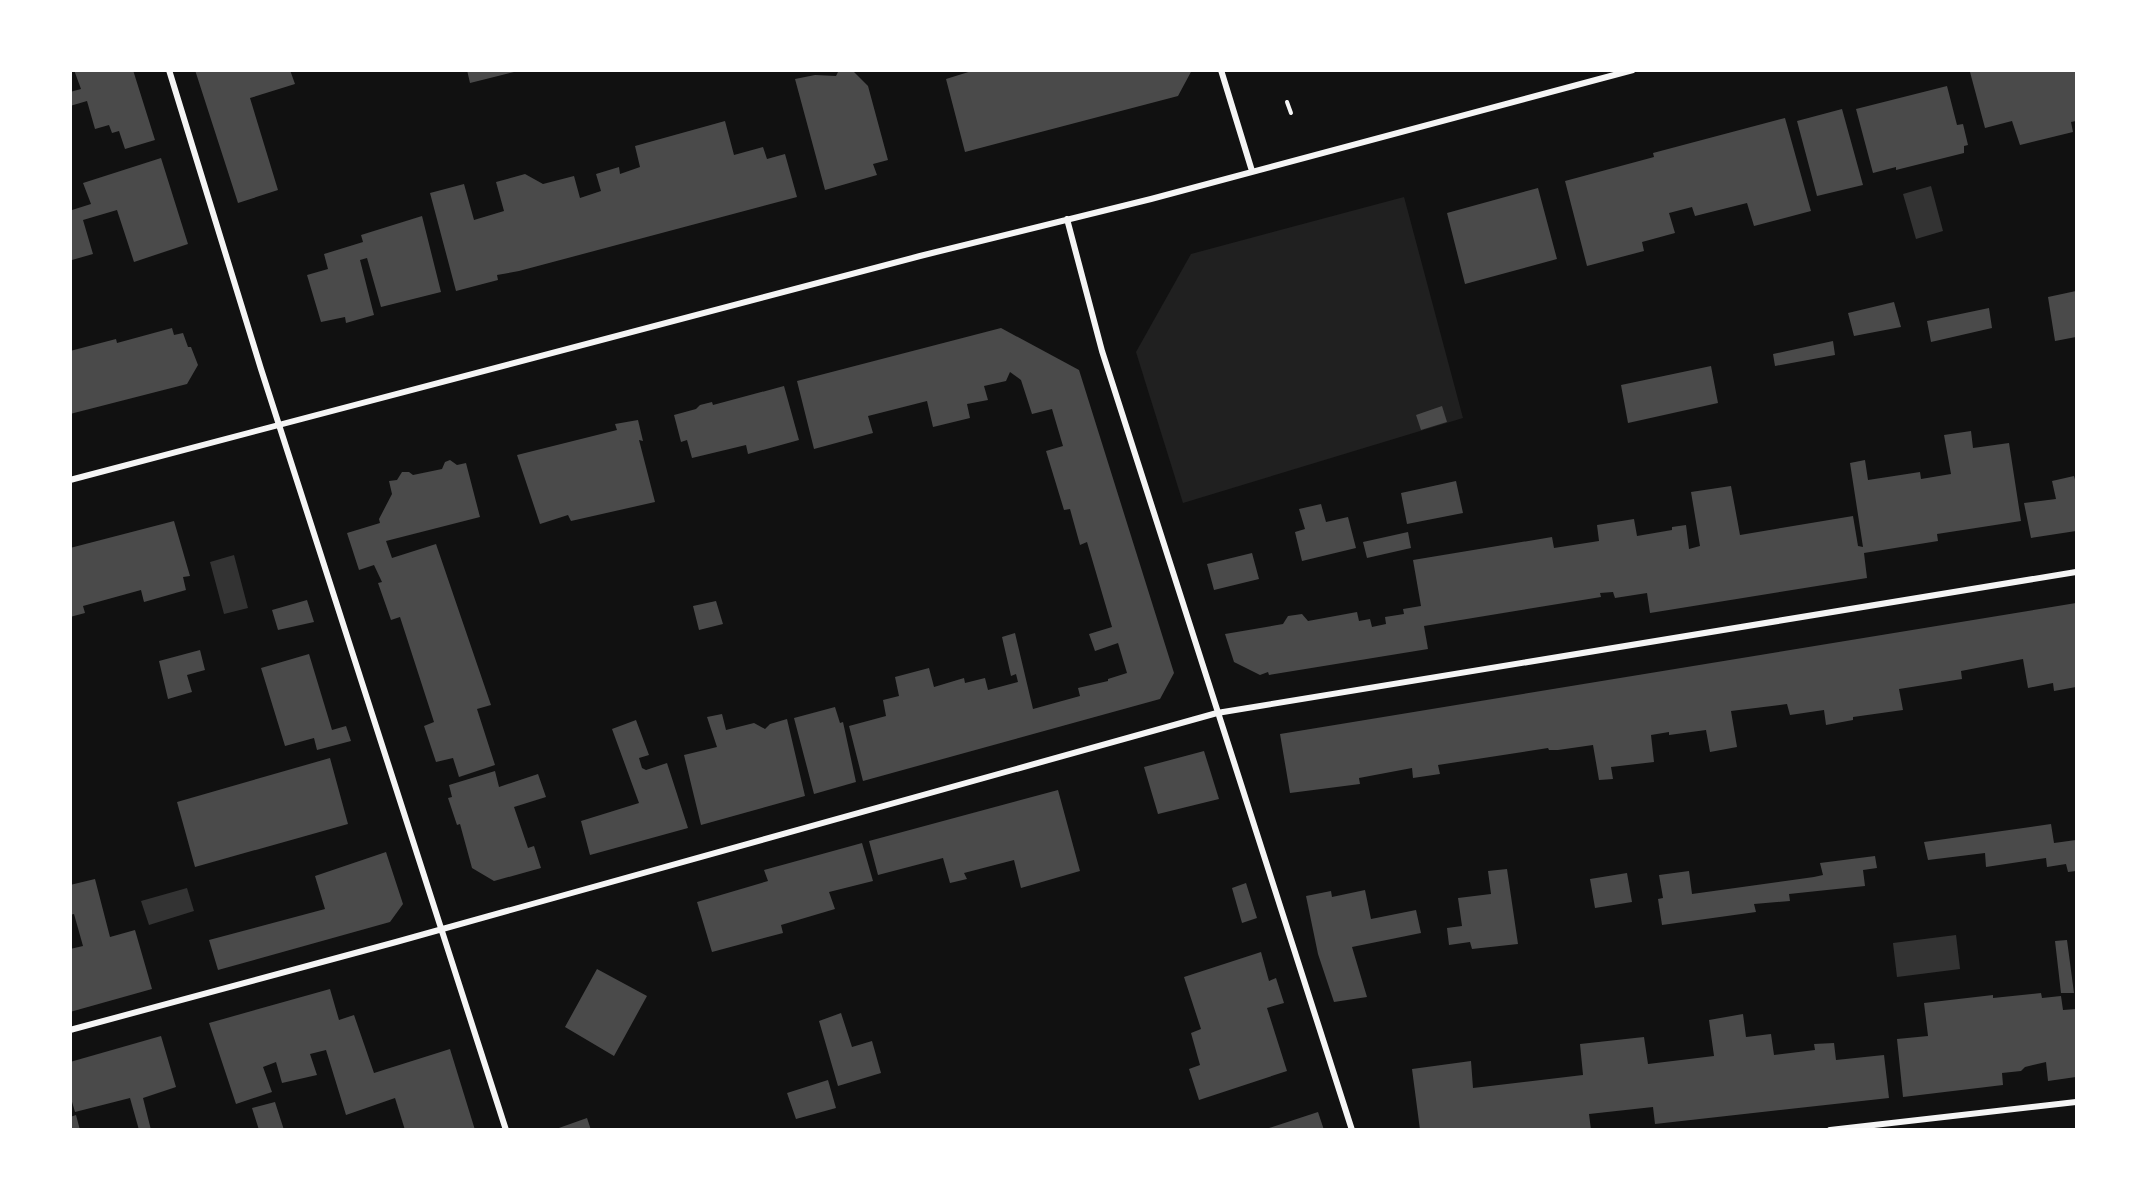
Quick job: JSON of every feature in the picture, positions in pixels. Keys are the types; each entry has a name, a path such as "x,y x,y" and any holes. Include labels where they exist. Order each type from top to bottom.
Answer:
{"street":[{"path":"169,70 279,425 506,1130"},
{"path":"1221,70 1252,171"},
{"path":"70,480 1633,70"},
{"path":"1067,219 1102,351 1352,1130"},
{"path":"70,1030 1217,713 2076,572"},
{"path":"1830,1130 2076,1102"}],"path":[{"path":"1287,102 1291,113"}],"shaded area":[{"path":"1931,186 1943,231 1916,239 1903,194"},
{"path":"1404,197 1463,418 1183,503 1136,352 1191,254"},
{"path":"234,555 248,608 224,614 210,562"},
{"path":"187,888 194,911 149,925 141,901"},
{"path":"1956,935 1960,969 1897,977 1893,943"}],"building":[{"path":"74,70 133,70 155,140 125,149 119,131 112,133 109,125 95,129 87,101 70,106 70,92 81,89"},
{"path":"195,70 290,70 295,84 250,98 278,190 238,203"},
{"path":"467,70 518,70 518,71 470,83"},
{"path":"839,70 852,70 868,86 888,160 873,164 877,175 825,190 795,79 815,75 836,76"},
{"path":"975,70 1192,70 1178,96 965,152 946,79"},
{"path":"1976,70 2076,70 2076,121 2071,122 2073,132 2020,145 2012,121 1985,128 1970,72"},
{"path":"1947,86 1957,125 1963,124 1968,145 1964,146 1964,153 1896,170 1896,167 1873,173 1856,109"},
{"path":"1842,109 1863,185 1817,196 1797,121"},
{"path":"1785,118 1811,211 1754,226 1747,203 1695,216 1692,207 1669,213 1675,233 1642,242 1644,251 1587,266 1565,181 1654,157 1653,153"},
{"path":"725,121 734,155 763,147 767,159 785,154 797,197 497,275 498,280 456,291 430,193 464,184 474,220 504,211 496,182 525,174 543,184 574,176 580,198 601,191 596,174 619,167 620,174 640,167 635,146"},
{"path":"161,158 188,244 134,262 117,210 83,220 93,254 72,260 70,206 72,210 91,204 83,183"},
{"path":"1538,188 1557,259 1465,284 1447,213"},
{"path":"422,216 441,292 381,307 367,258 360,260 374,315 346,323 345,317 321,322 307,275 328,269 324,254 363,242 361,235"},
{"path":"2076,291 2076,337 2055,341 2048,297"},
{"path":"1894,302 1901,327 1854,336 1848,313"},
{"path":"1989,308 1992,328 1931,342 1927,321"},
{"path":"172,328 174,335 183,333 198,365 187,384 70,414 70,351 116,339 117,343"},
{"path":"1001,328 1079,370 1174,673 1160,699 863,781 849,726 886,716 883,700 899,696 895,677 929,668 934,687 964,678 965,683 985,678 988,690 1018,682 1016,674 1011,676 1002,637 1015,633 1033,709 1080,696 1078,688 1108,681 1108,679 1127,673 1118,643 1095,651 1089,634 1112,627 1087,542 1080,545 1070,509 1064,510 1046,451 1063,446 1052,409 1032,414 1021,380 1010,372 1006,381 984,386 988,400 967,404 970,418 933,427 927,401 868,416 873,433 814,449 797,381"},
{"path":"1833,341 1835,355 1775,366 1773,354"},
{"path":"1711,366 1718,403 1628,423 1621,385"},
{"path":"784,386 799,440 748,454 746,445 692,458 687,440 681,442 674,415 696,409 700,405 712,402 713,405"},
{"path":"1442,406 1447,422 1421,430 1416,415"},
{"path":"638,420 643,441 639,440 655,502 571,521 568,515 540,524 517,455 617,430 615,424"},
{"path":"1971,431 1973,448 2009,443 2021,521 1937,534 1938,541 1864,553 1867,578 1650,613 1647,593 1615,598 1613,592 1600,593 1601,597 1424,626 1428,649 1269,675 1268,672 1260,675 1234,662 1225,634 1283,624 1288,616 1302,614 1308,621 1357,612 1359,621 1370,619 1372,627 1386,624 1385,617 1404,614 1403,609 1421,606 1413,560 1552,537 1554,548 1599,541 1597,525 1634,519 1637,536 1672,530 1672,527 1686,525 1689,549 1700,546 1691,492 1731,486 1740,535 1853,516 1858,546 1863,547 1850,463 1865,460 1868,480 1920,472 1921,479 1951,474 1944,435"},
{"path":"450,460 457,465 466,463 480,517 386,541 392,558 436,544 491,705 477,709 495,765 459,777 453,758 436,762 424,726 434,722 400,617 391,620 378,583 382,582 374,565 359,570 347,533 380,523 379,519 392,494 389,481 397,480 402,472 409,472 413,475 442,469 445,462"},
{"path":"2074,476 2076,531 2031,538 2024,503 2056,499 2052,481"},
{"path":"1456,481 1463,513 1407,524 1401,493"},
{"path":"1321,504 1326,522 1348,517 1356,548 1302,561 1295,532 1305,529 1299,509"},
{"path":"174,521 190,576 183,577 186,590 144,602 141,590 83,606 85,613 70,617 70,548"},
{"path":"1408,532 1411,548 1367,558 1363,542"},
{"path":"1252,553 1259,579 1214,590 1207,564"},
{"path":"307,600 314,622 278,630 272,610"},
{"path":"716,601 723,624 699,630 693,606"},
{"path":"2076,603 2076,687 2054,691 2053,683 2028,688 2023,659 1961,671 1962,679 1899,689 1903,710 1853,717 1853,720 1826,725 1824,710 1790,715 1787,704 1731,711 1737,747 1710,752 1706,730 1651,735 1654,762 1611,767 1613,779 1599,780 1593,745 1558,750 1548,748 1438,765 1440,774 1413,778 1412,768 1359,778 1360,784 1290,793 1280,734"},
{"path":"200,650 205,670 187,675 192,692 168,699 159,661"},
{"path":"309,654 332,730 346,726 351,741 317,750 314,738 285,746 261,668"},
{"path":"835,707 840,723 843,722 856,782 814,794 794,718"},
{"path":"722,714 726,730 754,723 765,729 770,724 787,719 805,796 701,825 684,755 717,747 707,717"},
{"path":"636,720 649,755 639,758 642,768 646,770 667,763 688,828 590,855 581,821 639,803 612,729"},
{"path":"1204,751 1219,799 1158,814 1144,767"},
{"path":"330,758 348,824 195,867 177,802"},
{"path":"495,771 499,787 538,774 546,797 514,807 528,848 534,846 541,868 494,881 472,868 460,824 457,825 448,798 452,797 449,785"},
{"path":"1058,790 1080,871 1021,888 1014,860 964,873 967,879 950,883 943,858 878,875 869,841"},
{"path":"2051,824 2054,843 2076,840 2076,871 2068,872 2066,864 2047,867 2046,858 1986,867 1985,853 1928,860 1924,842"},
{"path":"862,843 873,881 829,892 835,909 781,925 783,933 712,952 697,902 768,881 764,870"},
{"path":"386,852 403,904 390,922 218,970 209,940 325,909 315,876"},
{"path":"1875,856 1877,868 1863,870 1865,886 1789,894 1790,901 1754,904 1756,912 1662,925 1658,899 1663,898 1659,875 1689,871 1692,894 1814,877 1823,875 1820,863"},
{"path":"1507,869 1518,944 1472,949 1470,942 1449,945 1447,928 1462,926 1458,898 1491,894 1488,871"},
{"path":"1627,873 1632,902 1595,908 1590,879"},
{"path":"95,879 110,937 135,930 152,989 70,1012 70,949 83,946 74,914 70,915 70,885"},
{"path":"1246,883 1257,918 1242,923 1232,888"},
{"path":"1365,890 1371,919 1416,910 1421,933 1352,947 1367,997 1334,1002 1318,954 1306,896 1331,891 1332,897"},
{"path":"2067,940 2074,993 2061,993 2055,941"},
{"path":"1261,952 1269,981 1276,978 1284,1003 1267,1008 1287,1071 1199,1100 1189,1069 1200,1065 1191,1033 1201,1029 1184,977"},
{"path":"597,969 647,996 614,1056 565,1027"},
{"path":"330,989 339,1020 354,1015 374,1073 450,1049 475,1130 405,1130 395,1098 346,1115 326,1050 310,1054 317,1075 282,1083 276,1062 263,1067 272,1092 236,1104 209,1023"},
{"path":"2041,993 2042,998 2061,996 2063,1010 2076,1009 2076,1077 2048,1081 2046,1062 2025,1067 2021,1071 2002,1073 2003,1085 1903,1097 1897,1039 1928,1036 1924,1003 1993,995 1993,998"},
{"path":"841,1013 852,1047 872,1041 881,1073 838,1086 819,1021"},
{"path":"1743,1014 1746,1037 1771,1034 1774,1055 1815,1050 1814,1044 1834,1043 1836,1060 1884,1055 1889,1098 1655,1124 1653,1107 1589,1114 1591,1130 1420,1130 1412,1069 1471,1061 1473,1088 1583,1075 1580,1044 1644,1037 1648,1064 1714,1056 1709,1020"},
{"path":"161,1036 176,1087 143,1098 151,1130 139,1130 130,1098 75,1112 70,1095 70,1062"},
{"path":"828,1080 836,1108 796,1119 787,1093"},
{"path":"275,1102 284,1130 259,1130 252,1108"},
{"path":"1318,1112 1324,1130 1266,1130 1266,1129"},
{"path":"76,1115 80,1130 70,1130 70,1117"},
{"path":"587,1118 591,1130 556,1130 556,1129"}]}
